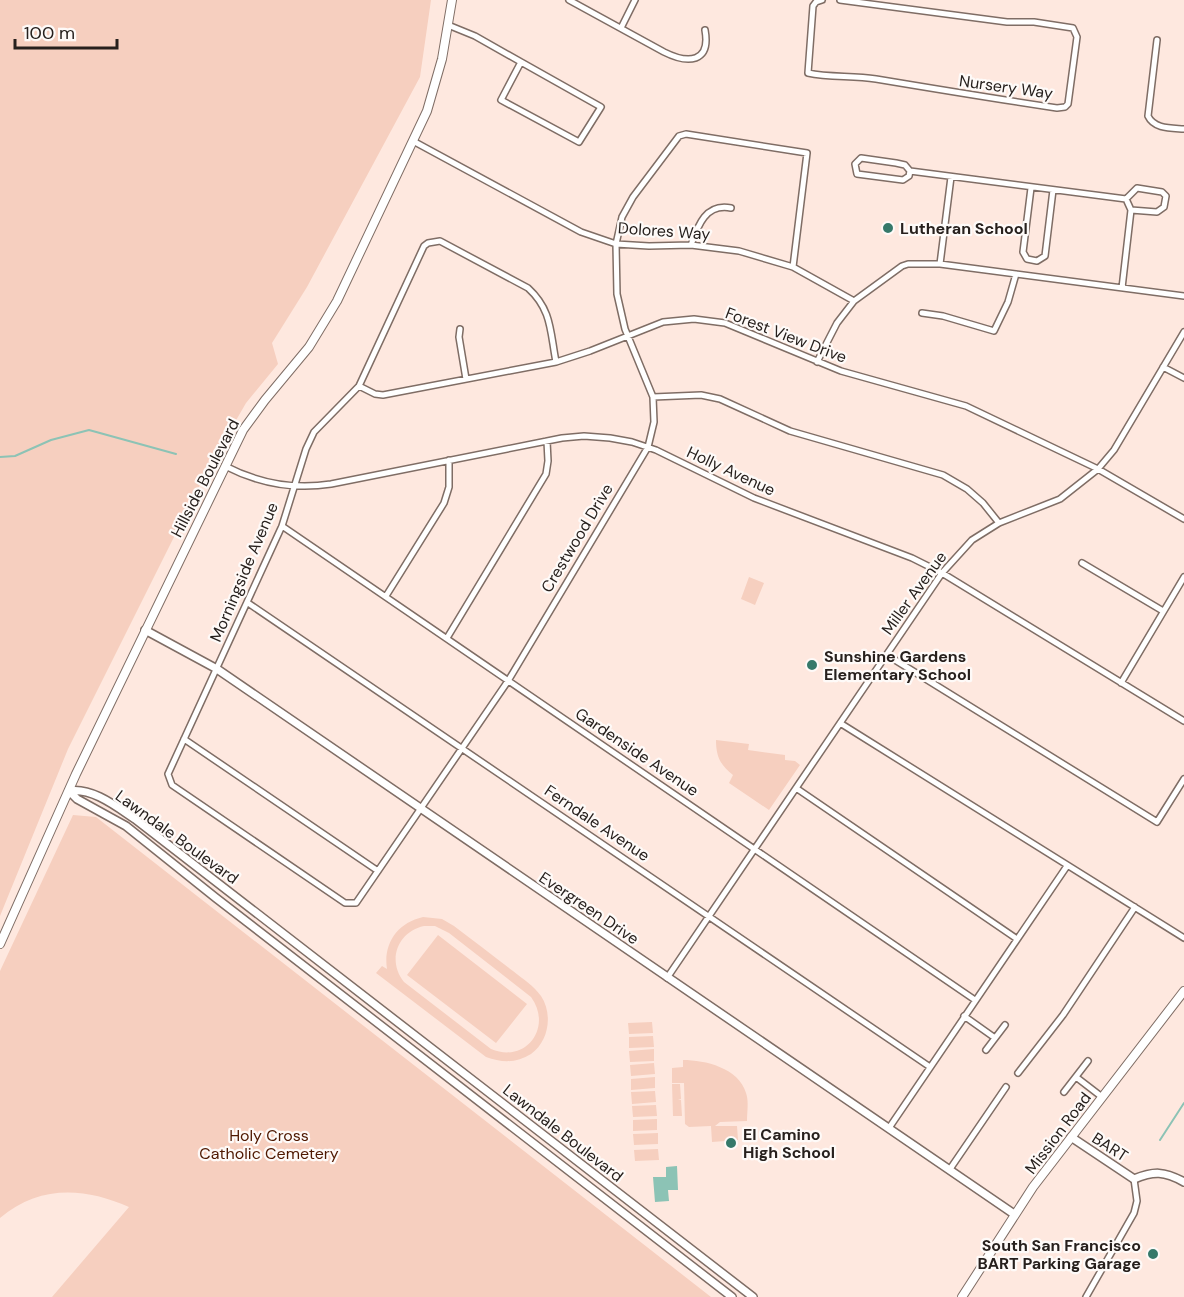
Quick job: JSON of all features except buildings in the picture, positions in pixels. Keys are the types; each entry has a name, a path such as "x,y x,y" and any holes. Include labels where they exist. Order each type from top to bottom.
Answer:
{"main road":[{"name":"Hillside Boulevard","path":"0,944 69,791 225,466 253,414 303,355 327,321 427,111 437,80 452,0"},
{"name":"Mission Road","path":"962,1297 1014,1214 1184,991"}],"street":[{"path":"569,0 669,54 691,59 700,57 705,51 705,30"},
{"path":"621,28 635,0"},
{"name":"Nursery Way","path":"822,0 813,6 808,73 824,77 873,78 1057,108 1068,104 1077,37 1073,28 1034,22 1007,22 869,1 840,0"},
{"path":"448,25 468,33 521,62 601,107 579,142 501,100 521,62"},
{"path":"1156,40 1148,116 1152,123 1158,126 1184,129"},
{"name":"Crestwood Drive","path":"184,739 168,774 172,785 345,903 356,903 508,681 648,447 654,422 653,397 627,337 617,294 616,244 622,217 633,197 674,140 686,134 807,153 793,267"},
{"name":"Dolores Way","path":"413,141 581,232 616,244 690,245 739,251 793,267 854,301"},
{"path":"910,171 909,176 903,180 866,177 857,174 855,164 861,158 905,165 910,171 1126,200"},
{"path":"940,264 951,177"},
{"path":"1031,188 1023,252 1027,259 1038,261 1046,256 1053,190"},
{"path":"1126,200 1137,188 1162,192 1166,196 1164,207 1157,212 1131,210"},
{"path":"1122,288 1131,210 1126,200"},
{"path":"690,245 697,226 711,209 721,206 731,208"},
{"name":"Morningside Avenue","path":"184,739 282,526 306,448 314,432 359,386 424,246 440,241 528,288 540,299 546,310 556,362"},
{"path":"817,362 837,323 854,301 908,264 940,264 1184,296"},
{"path":"922,313 943,316 994,331 1008,302 1016,274"},
{"name":"Forest View Drive","path":"359,386 375,394 383,395 556,362 663,322 694,319 725,323 841,371 966,406 1098,470 1184,519"},
{"path":"460,329 459,336 466,379"},
{"name":"Miller Avenue","path":"667,978 942,573 972,540 999,523 1060,499 1098,470 1114,450 1184,332"},
{"path":"1163,367 1184,378"},
{"path":"653,397 702,395 720,399 790,431 943,475 967,489 983,503 999,523"},
{"name":"Holly Avenue","path":"225,466 257,480 294,486 331,484 547,441 576,437 625,440 648,447 754,498 912,558 942,573 1184,721"},
{"path":"447,639 546,474 547,441"},
{"path":"386,596 444,503 449,486 449,460"},
{"name":"Gardenside Avenue","path":"282,526 975,1000"},
{"path":"1082,563 1163,611"},
{"path":"1121,683 1184,577"},
{"name":"Ferndale Avenue","path":"248,603 930,1067"},
{"name":"Evergreen Drive","path":"146,630 217,669 420,810 1014,1214"},
{"path":"887,655 1157,822 1184,779"},
{"path":"840,723 1184,938"},
{"path":"184,739 378,871"},
{"path":"796,788 1017,939"},
{"name":"Lawndale Boulevard","path":"69,791 82,790 115,806 135,819 753,1297"},
{"name":"Lawndale Boulevard","path":"69,791 77,799 126,826 732,1297"},
{"path":"889,1128 1067,866"},
{"path":"1018,1073 1063,1016 1135,907"},
{"path":"964,1016 995,1038"},
{"path":"986,1050 1005,1025"},
{"path":"1064,1092 1088,1061"},
{"path":"1076,1077 1102,1097"},
{"path":"950,1169 1006,1087"},
{"name":"BART","path":"1071,1137 1134,1179 1137,1201 1134,1214 1086,1297"},
{"name":"BART","path":"1134,1179 1153,1172 1167,1174 1184,1182"}],"green space":[{"path":"0,0 431,0 420,77 307,287 272,343 278,364 246,403 208,469 68,749 0,916"},
{"path":"749,577 764,583 755,605 741,599"},
{"path":"716,740 749,744 748,750 785,755 785,760 795,761 800,765 769,810 729,783 733,775 720,760"},
{"name":"Holy Cross Catholic Cemetery","path":"73,815 96,817 711,1297 52,1297 129,1207 95,1196 62,1193 30,1200 0,1218 0,971"},
{"path":"423,917 442,919 535,989 545,1003 548,1019 545,1035 537,1049 526,1057 515,1060 504,1061 486,1057 376,973 382,966 387,969 387,951 399,929","holes":["435,926 449,933 531,997 537,1008 539,1020 537,1031 525,1047 504,1052 491,1049 404,982 396,965 401,941 415,929"]},
{"path":"438,935 527,1004 496,1043 407,975"},
{"path":"652,1022 653,1033 629,1034 628,1023"},
{"path":"653,1036 654,1047 629,1048 629,1037"},
{"path":"654,1049 654,1061 630,1062 629,1051"},
{"path":"683,1060 720,1067 736,1077 742,1084 747,1099 747,1121 720,1122 715,1126 737,1126 738,1140 712,1142 711,1126 689,1127 685,1124 684,1083 672,1083 672,1068 683,1067"},
{"path":"654,1063 655,1074 631,1076 630,1065"},
{"path":"655,1077 655,1088 631,1090 631,1079"},
{"path":"672,1084 680,1084 681,1099 678,1100 681,1100 682,1116 673,1116"},
{"path":"655,1091 656,1102 632,1104 631,1092"},
{"path":"656,1105 657,1116 633,1117 632,1106"},
{"path":"657,1119 657,1130 633,1131 633,1120"},
{"path":"658,1133 658,1144 634,1145 633,1134"},
{"path":"658,1149 659,1160 635,1161 634,1150"}],"water":[{"path":"677,1166 678,1190 668,1190 669,1201 655,1202 653,1177 666,1177 666,1167"}],"waterway":[{"path":"0,457 15,456 51,440 89,430 176,454"},
{"path":"1160,1140 1184,1103"}],"place":[{"name":"Lutheran School","path":"888,228"},
{"name":"Sunshine Gardens Elementary School","path":"812,665"},
{"name":"El Camino High School","path":"731,1143"},
{"name":"South San Francisco BART Parking Garage","path":"1153,1254"}]}
